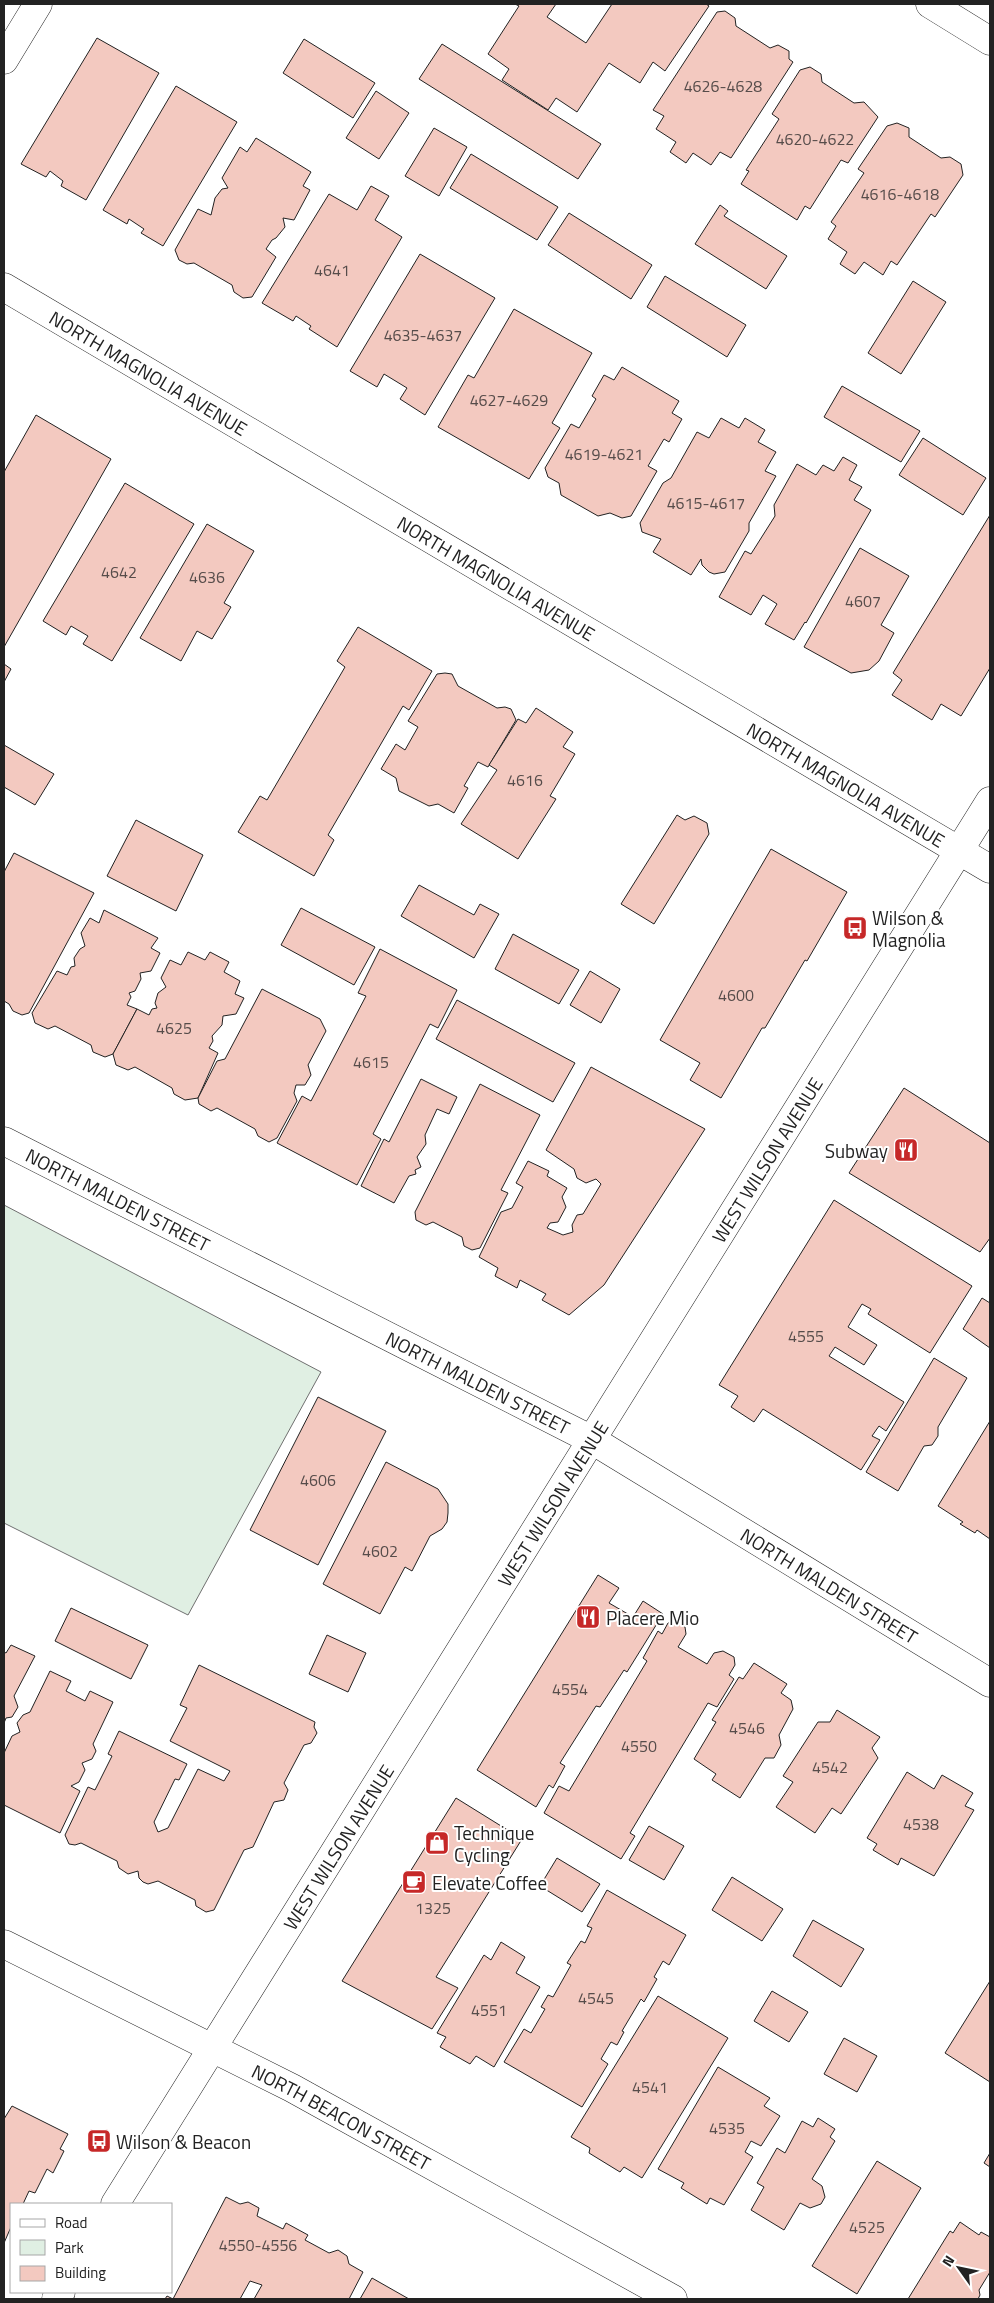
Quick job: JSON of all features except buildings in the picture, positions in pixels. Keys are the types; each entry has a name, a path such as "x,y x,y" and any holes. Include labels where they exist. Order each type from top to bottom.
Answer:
{"street":[{"path":"4,60 38,4"},
{"path":"930,4 990,42"},
{"name":"NORTH MAGNOLIA AVENUE","path":"4,287 990,869"},
{"name":"WEST WILSON AVENUE","path":"116,2203 990,801"},
{"name":"NORTH MALDEN STREET","path":"4,1141 592,1440 990,1683"},
{"name":"NORTH BEACON STREET","path":"4,1944 292,2088 673,2299"}],"green space":[{"path":"4,1205 321,1372 188,1615 4,1523"}],"place":[{"name":"Wilson & Magnolia","path":"855,928"},
{"name":"Subway","path":"906,1150"},
{"name":"Placere Mio","path":"588,1617"},
{"name":"Technique Cycling","path":"437,1843"},
{"name":"Elevate Coffee","path":"414,1882"},
{"name":"Wilson & Beacon","path":"99,2141"}]}
